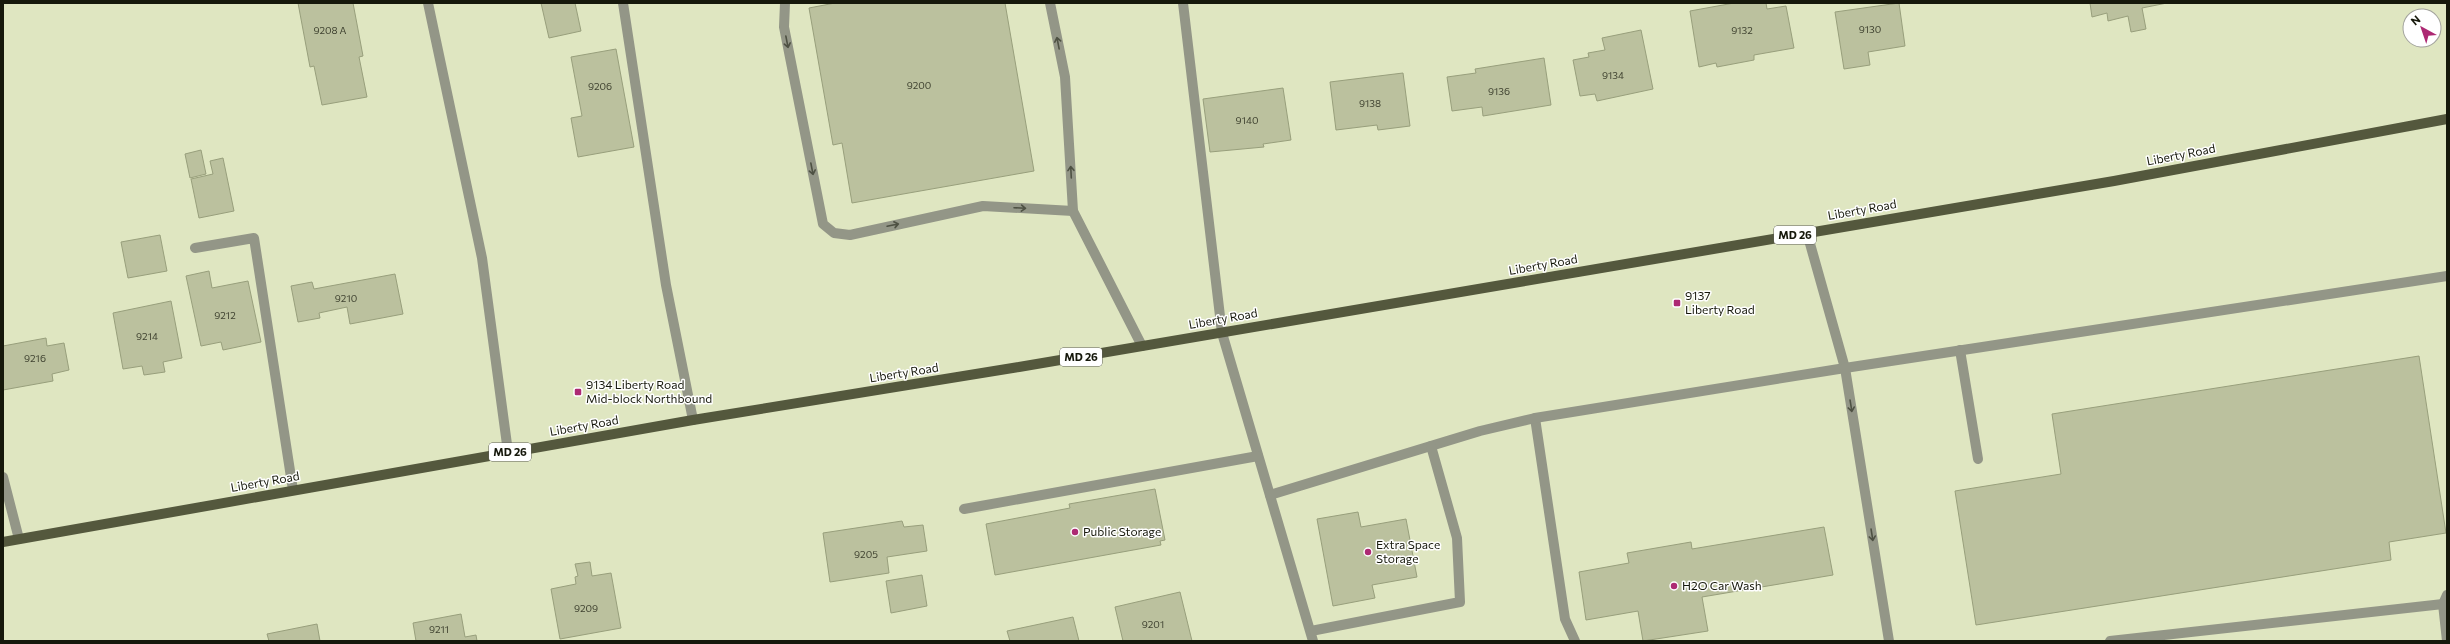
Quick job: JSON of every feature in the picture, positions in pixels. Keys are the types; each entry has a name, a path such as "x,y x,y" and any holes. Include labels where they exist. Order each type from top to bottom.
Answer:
{"main road":[{"name":"Liberty Road","path":"3,542 693,420 1222,333 2114,180 2447,119"}],"lane":[{"path":"428,3 482,258 508,452"},
{"path":"623,3 666,285 693,420"},
{"path":"785,3 784,27 823,224 834,233 850,235 983,206 1073,211"},
{"path":"1050,3 1065,77 1073,211 1142,346"},
{"path":"1183,3 1222,333 1312,636 1460,602 1457,538 1431,446"},
{"path":"1807,233 1845,368 1889,641"},
{"path":"195,248 254,238 293,490"},
{"path":"1270,495 1431,446 1535,418 1960,350 2447,276"},
{"path":"1960,350 1978,459"},
{"path":"1535,418 1565,619 1575,641"},
{"path":"964,509 1258,456"},
{"path":"3,477 19,539"},
{"path":"2110,641 2445,599 2447,641"}],"building":[{"path":"298,3 353,3 363,56 359,57 367,97 322,105 314,66 310,67"},
{"path":"541,3 575,3 581,31 549,38"},
{"path":"835,3 1005,3 1034,171 852,203 842,143 833,145 809,8"},
{"path":"1734,3 1766,3 1767,9 1786,6 1794,48 1754,55 1754,60 1717,67 1716,63 1699,67 1690,11"},
{"path":"1899,3 1905,46 1868,52 1870,65 1844,69 1835,12"},
{"path":"2090,3 2167,3 2142,8 2146,29 2131,32 2128,16 2108,21 2107,13 2092,17"},
{"path":"1641,30 1653,89 1597,101 1595,94 1580,96 1573,60 1589,57 1588,53 1605,50 1602,38"},
{"path":"616,49 634,147 578,157 571,118 582,116 571,57"},
{"path":"1544,58 1551,105 1483,116 1482,107 1452,111 1447,77 1476,73 1475,69"},
{"path":"1403,73 1410,126 1378,130 1377,125 1336,130 1330,82"},
{"path":"1283,88 1291,140 1263,144 1264,147 1210,152 1203,99"},
{"path":"201,150 206,174 190,178 185,154"},
{"path":"223,158 234,211 199,218 191,179 213,174 210,161"},
{"path":"160,235 167,271 128,278 121,242"},
{"path":"209,271 212,288 248,281 261,342 223,350 221,342 201,346 186,276"},
{"path":"395,274 403,314 350,324 347,307 319,313 320,318 298,322 291,286 312,282 314,289"},
{"path":"171,301 182,358 163,362 165,372 144,375 142,366 123,369 113,313"},
{"path":"46,338 47,346 64,343 69,370 52,374 53,381 3,390 3,346"},
{"path":"2419,356 2446,533 2389,542 2391,560 1976,625 1955,491 2061,474 2052,414"},
{"name":"Public Storage","path":"1155,489 1165,540 1160,541 1161,545 995,575 986,524 1070,508 1069,504"},
{"name":"Extra Space Storage","path":"1358,512 1361,527 1406,519 1417,577 1372,585 1375,598 1333,606 1317,519"},
{"path":"902,521 904,527 923,525 927,551 887,557 889,573 830,582 823,533"},
{"name":"H2O Car Wash","path":"1824,527 1833,575 1702,597 1708,631 1643,641 1638,611 1586,620 1579,572 1629,563 1627,553 1691,542 1692,549"},
{"path":"590,562 592,576 611,573 621,628 560,639 551,589 576,584 575,577 578,576 575,564"},
{"path":"922,575 927,606 891,613 886,581"},
{"path":"1180,592 1192,641 1123,641 1115,607"},
{"path":"461,614 465,637 476,635 477,641 416,641 413,623"},
{"path":"1073,617 1079,641 1010,641 1007,631"},
{"path":"317,624 320,641 269,641 267,634"}],"place":[{"name":"9137 Liberty Road","path":"1677,303"},
{"name":"9134 Liberty Road Mid-block Northbound","path":"578,392"},
{"name":"Public Storage","path":"1075,532"},
{"name":"Extra Space Storage","path":"1368,552"},
{"name":"H2O Car Wash","path":"1674,586"}]}
